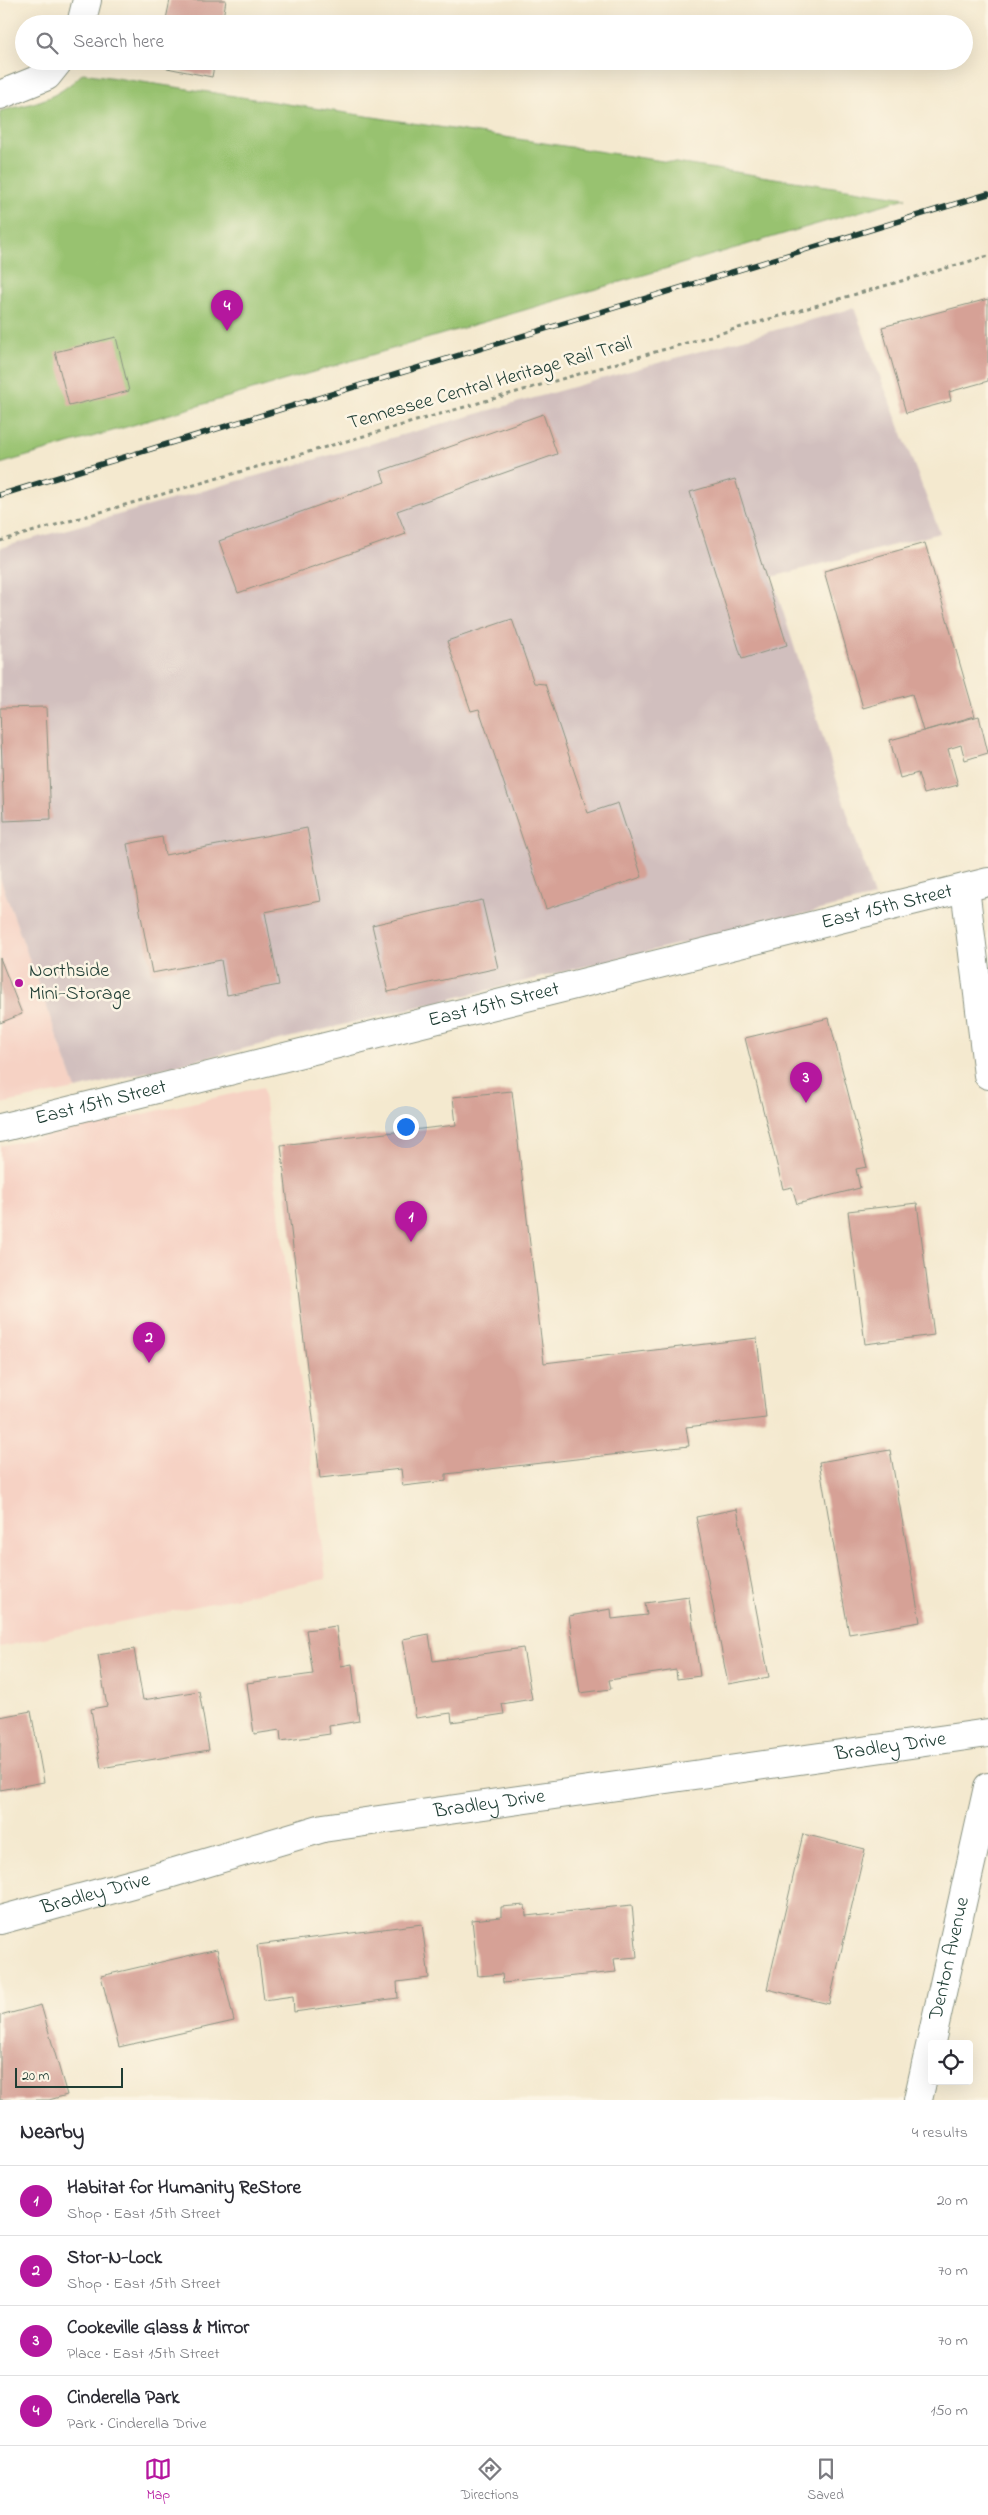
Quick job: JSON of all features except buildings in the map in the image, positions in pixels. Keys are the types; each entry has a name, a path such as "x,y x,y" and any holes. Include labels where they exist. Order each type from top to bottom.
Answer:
{"street":[{"path":"83,15 87,0"},
{"path":"0,95 49,70"},
{"path":"977,885 988,1075"},
{"name":"East 15th Street","path":"0,1128 977,885"},
{"name":"Bradley Drive","path":"0,1920 165,1875 323,1828 988,1733"},
{"name":"Denton Avenue","path":"918,2100 988,1787"}],"path":[{"name":"Tennessee Central Heritage Rail Trail","path":"0,541 988,256"}],"shaded area":[{"path":"854,308 940,533 772,577 874,897 76,1089 0,878 0,548"},
{"name":"Northside Mini-Storage","path":"0,878 76,1089 0,1104"},
{"path":"263,1087 326,1579 0,1647 0,1146"}],"green space":[{"path":"83,73 906,198 0,464 0,111 54,95"}],"railway":[{"path":"0,495 988,194"}],"place":[{"name":"Cinderella Park","path":"227,331"},
{"name":"Northside Mini-Storage","path":"19,983"},
{"name":"Cookeville Glass & Mirror","path":"806,1103"},
{"name":"Habitat for Humanity ReStore","path":"411,1242"},
{"name":"Stor-N-Lock","path":"149,1363"}]}
